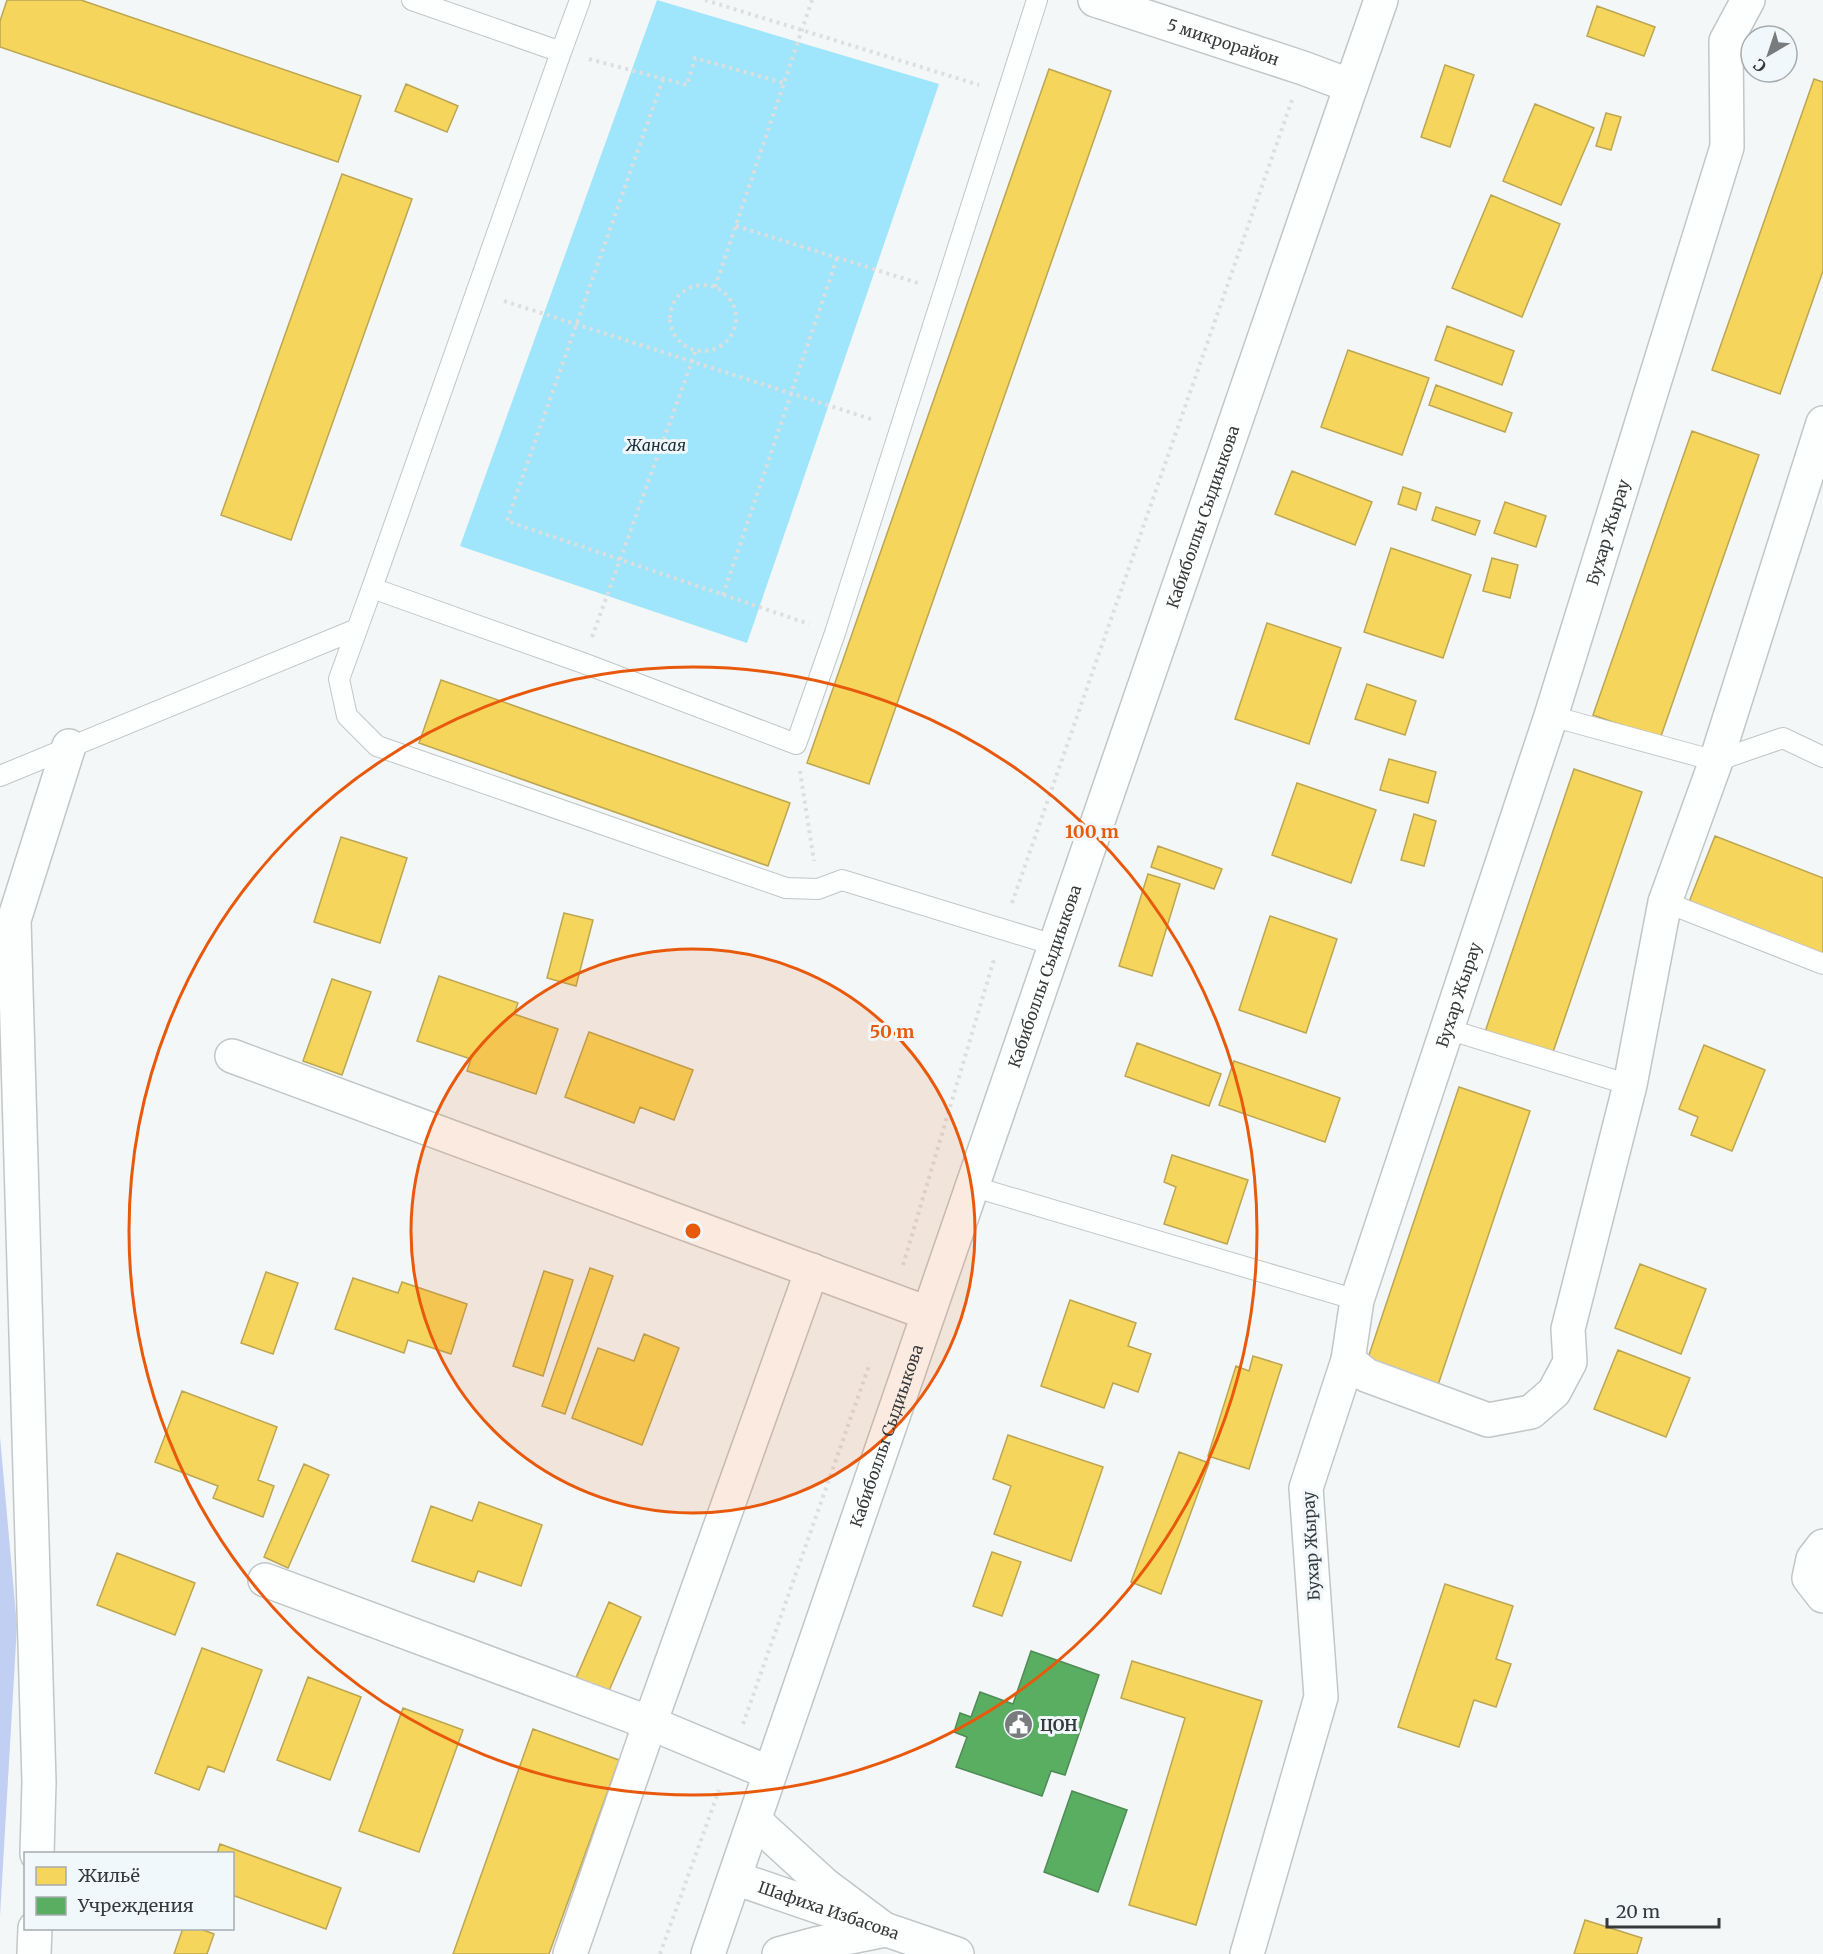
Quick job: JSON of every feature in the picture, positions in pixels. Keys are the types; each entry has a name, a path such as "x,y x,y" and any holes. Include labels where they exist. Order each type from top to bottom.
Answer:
{"street":[{"name":"5 микрорайон","path":"1095,0 1351,86"},
{"name":"Кабиболлы Сыдиыкова","path":"708,1954 1381,0"},
{"name":"Бухар Жырау","path":"1246,1954 1321,1696 1306,1488 1348,1360 1357,1300 1551,716 1727,147 1726,41 1748,0"},
{"path":"1348,1360 1366,1376 1488,1420 1531,1412 1554,1392 1570,1362 1568,1329 1630,1085 1665,902 1716,760 1823,423"},
{"path":"37,1852 39,1782 14,920 69,746"},
{"path":"232,1056 927,1313"},
{"path":"570,1954 812,1270"},
{"path":"1823,1546 1813,1559 1809,1578 1823,1596"},
{"path":"265,1580 650,1723 770,1773"},
{"path":"755,1821 825,1885 885,1930"},
{"name":"Шафиха Избасова","path":"735,1878 957,1954"},
{"path":"34,1954 35,1930"},
{"path":"779,1954 885,1930"}],"lane":[{"path":"412,0 561,52"},
{"path":"580,0 339,679 347,716 377,746 786,888 818,889 842,880 1054,945"},
{"path":"372,588 583,663 796,744 835,633 1037,0"},
{"path":"0,776 357,629"},
{"path":"1551,716 1716,760 1783,738 1823,757"},
{"path":"1665,902 1823,964"},
{"path":"1447,1029 1630,1085"},
{"path":"971,1186 1357,1300"}],"path":[{"path":"705,0 1007,93"},
{"path":"715,287 812,0"},
{"path":"561,52 687,85 695,58 784,83"},
{"path":"892,1300 1003,929 1303,68"},
{"path":"663,79 507,521 835,633"},
{"path":"736,226 944,291"},
{"path":"723,595 837,258"},
{"path":"704,284 724,292 732,301 736,322 727,341 707,350 696,350 686,346 678,339 672,329 671,308 676,298 684,290 694,285 704,284"},
{"path":"476,292 900,429"},
{"path":"583,663 696,350"},
{"path":"796,744 818,889"},
{"path":"660,1954 873,1356"}],"green space":[{"name":"Жансая","path":"657,0 939,84 747,643 460,546"}],"shaded area":[{"path":"0,1437 17,1626 0,1916"}],"building: Жильё":[{"path":"7,0 81,0 361,96 338,162 0,47 0,21"},
{"path":"1597,6 1655,27 1644,56 1587,36"},
{"path":"1445,65 1474,75 1450,147 1421,137"},
{"path":"1049,69 1111,91 869,784 807,763"},
{"path":"1814,79 1823,82 1823,271 1780,394 1712,370"},
{"path":"406,84 458,106 447,132 395,111"},
{"path":"1535,104 1594,128 1561,205 1503,181"},
{"path":"1606,113 1621,117 1611,150 1596,146"},
{"path":"342,174 412,199 291,540 221,515"},
{"path":"1491,195 1560,224 1522,317 1452,288"},
{"path":"1447,326 1514,351 1502,385 1435,360"},
{"path":"1348,350 1429,378 1402,455 1321,427"},
{"path":"1436,385 1512,413 1505,432 1429,405"},
{"path":"1692,431 1759,455 1660,739 1593,715"},
{"path":"1292,471 1372,502 1355,545 1275,514"},
{"path":"1403,487 1421,493 1416,510 1398,504"},
{"path":"1505,502 1546,516 1536,547 1494,533"},
{"path":"1436,507 1480,521 1475,535 1432,520"},
{"path":"1391,548 1471,575 1443,658 1364,632"},
{"path":"1492,558 1518,565 1510,598 1483,591"},
{"path":"1267,623 1341,648 1309,744 1235,719"},
{"path":"441,680 790,803 768,866 419,743"},
{"path":"1367,684 1416,701 1405,735 1355,719"},
{"path":"1389,759 1436,772 1428,803 1380,790"},
{"path":"1574,769 1642,792 1552,1055 1485,1032"},
{"path":"1297,783 1376,810 1351,883 1272,855"},
{"path":"1414,814 1436,821 1424,866 1401,860"},
{"path":"1715,836 1823,878 1823,955 1689,902"},
{"path":"341,837 407,858 380,943 314,922"},
{"path":"1158,846 1222,869 1214,889 1151,867"},
{"path":"1148,874 1180,884 1152,976 1119,966"},
{"path":"564,913 593,920 576,986 547,978"},
{"path":"1270,916 1337,939 1306,1033 1239,1010"},
{"path":"439,976 518,1003 514,1014 558,1029 536,1094 467,1071 471,1059 417,1041"},
{"path":"332,979 371,992 342,1075 303,1061"},
{"path":"589,1032 693,1070 674,1120 640,1107 634,1123 565,1097"},
{"path":"1137,1043 1221,1074 1209,1106 1125,1076"},
{"path":"1704,1045 1765,1070 1732,1151 1691,1135 1698,1117 1679,1109"},
{"path":"1234,1061 1340,1098 1325,1142 1219,1105"},
{"path":"1459,1087 1530,1111 1438,1385 1367,1361"},
{"path":"1172,1155 1248,1180 1227,1244 1164,1224 1176,1187 1164,1182"},
{"path":"1640,1264 1706,1289 1681,1354 1615,1328"},
{"path":"590,1268 613,1276 565,1414 542,1406"},
{"path":"544,1271 573,1280 543,1376 513,1366"},
{"path":"266,1272 298,1283 273,1354 241,1343"},
{"path":"353,1278 398,1293 402,1282 467,1304 451,1354 408,1340 404,1353 335,1329"},
{"path":"1070,1300 1136,1323 1128,1346 1151,1354 1138,1392 1113,1383 1104,1408 1041,1386"},
{"path":"644,1334 679,1348 642,1445 572,1418 598,1348 634,1361"},
{"path":"1618,1350 1690,1378 1666,1437 1594,1409"},
{"path":"1253,1356 1282,1365 1249,1469 1208,1456 1236,1366 1249,1371"},
{"path":"182,1391 277,1427 258,1480 274,1486 263,1517 213,1498 218,1486 155,1462"},
{"path":"1008,1435 1103,1467 1071,1561 994,1534 1011,1486 993,1479"},
{"path":"1179,1452 1209,1463 1161,1594 1131,1582"},
{"path":"304,1464 329,1475 288,1568 264,1557"},
{"path":"479,1502 542,1525 521,1586 478,1571 474,1582 412,1561 431,1506 472,1521"},
{"path":"992,1552 1021,1562 1002,1616 973,1606"},
{"path":"117,1553 195,1583 175,1635 97,1605"},
{"path":"1445,1584 1513,1606 1496,1659 1511,1664 1496,1707 1474,1700 1459,1747 1398,1727"},
{"path":"609,1602 641,1617 608,1693 576,1678"},
{"path":"202,1648 262,1670 224,1772 208,1766 199,1790 155,1773"},
{"path":"1132,1661 1262,1701 1196,1925 1129,1905 1185,1718 1121,1698"},
{"path":"308,1677 361,1697 330,1780 277,1760"},
{"path":"403,1708 463,1730 419,1852 359,1831"},
{"path":"533,1729 619,1760 549,1954 453,1954"},
{"path":"220,1844 341,1888 326,1929 234,1896 234,1852 218,1852"},
{"path":"1585,1920 1642,1938 1637,1954 1574,1954"},
{"path":"182,1930 203,1930 214,1934 207,1954 174,1954"}],"building: Учреждения":[{"name":"ЦОН","path":"1031,1651 1099,1675 1065,1775 1051,1771 1042,1796 956,1767 967,1737 954,1732 960,1713 971,1717 980,1692 1013,1704"},
{"path":"1072,1791 1127,1810 1098,1892 1044,1872"}],"place":[{"name":"ЦОН","path":"1019,1725"}]}
